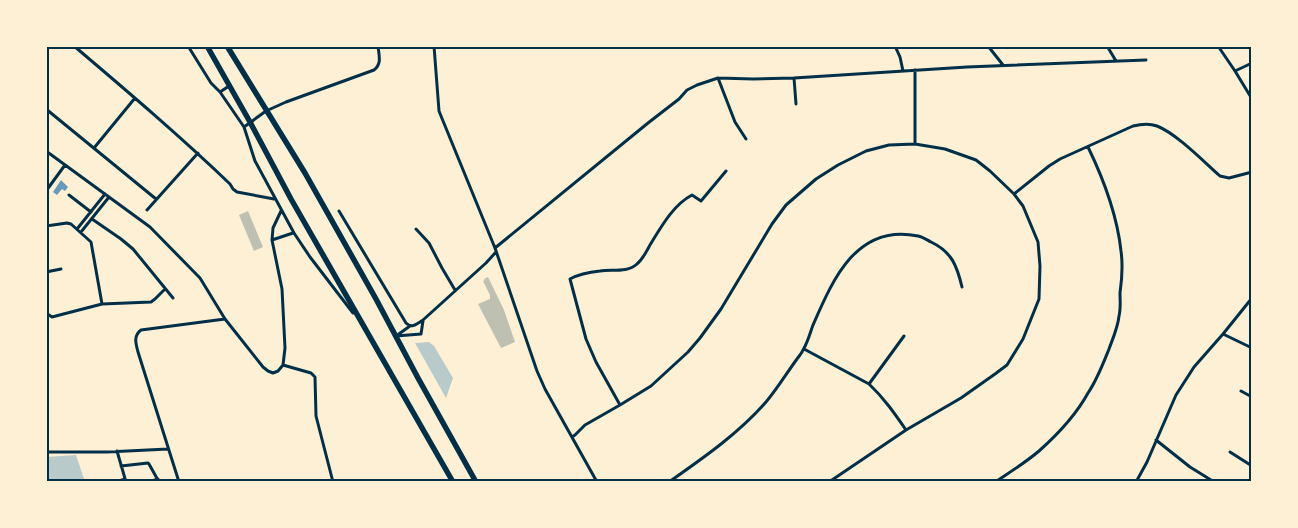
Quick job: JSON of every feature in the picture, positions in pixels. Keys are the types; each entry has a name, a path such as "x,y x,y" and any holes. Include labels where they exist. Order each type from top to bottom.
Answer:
{"highway":[{"path":"207,46 291,199 453,482"},
{"path":"227,46 305,173 476,482"}],"street":[{"path":"74,46 198,153 233,189 237,192 274,199"},
{"path":"188,46 212,83 244,126 253,157 294,233 364,328"},
{"path":"244,126 266,111 286,102 374,70 380,62 378,46"},
{"path":"434,46 439,111 496,250 536,371 597,482"},
{"path":"895,46 903,71"},
{"path":"988,46 1003,65"},
{"path":"1107,46 1116,61"},
{"path":"1218,46 1252,99"},
{"path":"395,336 423,320 486,263 496,250 679,99 687,90 697,85 718,78 794,78 1003,65 1146,60"},
{"path":"1235,71 1252,62"},
{"path":"914,144 915,70"},
{"path":"718,78 736,122 746,139"},
{"path":"794,78 796,104"},
{"path":"220,92 230,86"},
{"path":"94,148 135,98"},
{"path":"46,109 156,198"},
{"path":"1014,194 1060,159 1133,126 1148,124 1168,132 1220,176 1229,178 1252,172"},
{"path":"572,437 585,425 651,386 676,364 700,338 721,309 772,224 786,205 816,179 866,151 889,145 914,144 945,149 976,160 1014,194 1022,206 1038,242 1040,266 1039,299 1023,339 1007,365 996,374 961,398 906,430 832,481"},
{"path":"995,482 1038,452 1072,416 1088,394 1104,363 1116,332 1120,314 1122,272 1120,239 1106,187 1088,147"},
{"path":"46,151 150,227 200,278 225,319 263,367 268,372 273,373 283,365 285,348 282,289 272,240 273,228 281,211"},
{"path":"146,210 198,153"},
{"path":"46,191 65,165"},
{"path":"620,405 596,362 586,339 570,279 601,270 627,269 636,265 678,205 692,195 701,201 726,171"},
{"path":"78,229 105,194"},
{"path":"69,195 91,212"},
{"path":"81,232 109,197"},
{"path":"339,211 406,323 410,326"},
{"path":"92,219 133,248 172,298"},
{"path":"46,226 71,224 89,240 92,246 102,304"},
{"path":"416,229 428,241 455,290"},
{"path":"272,240 294,233"},
{"path":"669,482 710,453 747,423 766,402 804,349 822,305 839,272 860,248 879,237 904,233 923,237 948,253 955,265 962,287"},
{"path":"46,272 61,269"},
{"path":"46,313 52,316 102,304 151,302 165,289"},
{"path":"1136,482 1147,462 1176,395 1194,367 1252,298"},
{"path":"179,482 136,344 136,336 141,330 225,319"},
{"path":"395,336 421,334 423,320"},
{"path":"1223,334 1252,348"},
{"path":"869,384 904,336"},
{"path":"804,349 869,384 893,411 906,430"},
{"path":"283,365 315,377 316,416 333,482"},
{"path":"1242,391 1252,397"},
{"path":"1156,440 1190,467 1211,480"},
{"path":"46,452 168,449"},
{"path":"116,482 125,481 117,451"},
{"path":"1230,452 1252,466"},
{"path":"121,466 148,463 158,480 149,482"}],"shaded area":[{"path":"429,342 434,346 453,378 446,398 415,343"},
{"path":"76,455 85,482 46,482 46,457"}],"water":[{"path":"61,180 68,187 65,191 62,189 57,195 53,192"}],"building":[{"path":"248,211 263,247 254,251 239,215"},
{"path":"488,277 504,310 515,342 501,348 478,304 490,299 483,281"}]}
